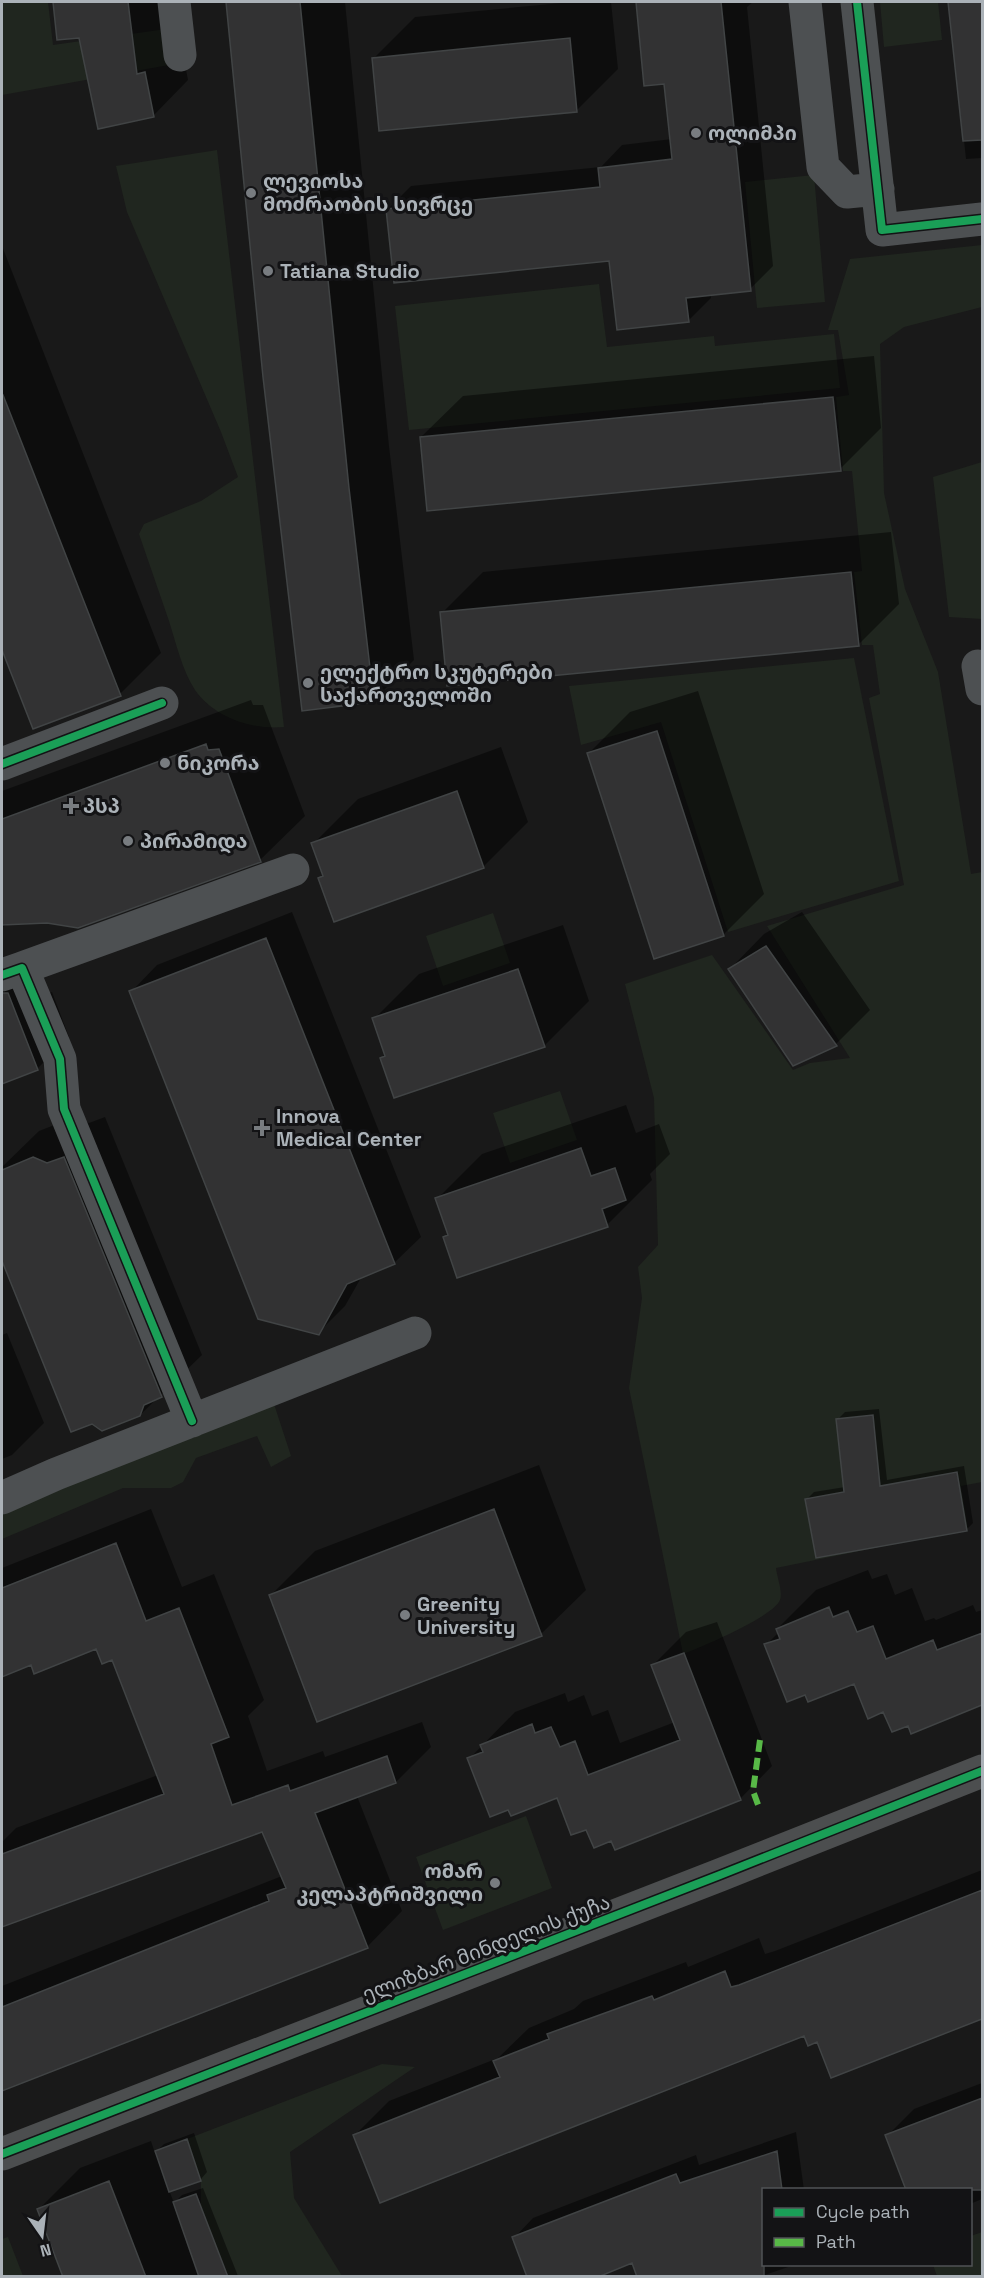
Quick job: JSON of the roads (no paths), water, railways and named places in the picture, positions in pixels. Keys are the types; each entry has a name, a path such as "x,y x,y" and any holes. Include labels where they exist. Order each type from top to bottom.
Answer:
{"street":[{"path":"174,2 180,55"},
{"path":"805,2 823,167 847,192 878,189"},
{"path":"857,2 882,230 982,219"},
{"path":"2,764 162,703"},
{"path":"192,1421 64,1109 60,1059 12,971 293,870"},
{"path":"2,1498 415,1333"},
{"name":"ელიზბარ მინდელის ქუჩა","path":"2,2154 982,1771"}],"place":[{"name":"ოლიმპი","path":"696,133"},
{"name":"ლევიოსა მოძრაობის სივრცე","path":"251,193"},
{"name":"Tatiana Studio","path":"268,271"},
{"name":"ელექტრო სკუტერები საქართველოში","path":"308,683"},
{"name":"ნიკორა","path":"165,763"},
{"name":"პსპ","path":"71,806"},
{"name":"პირამიდა","path":"128,841"},
{"name":"Innova Medical Center","path":"262,1128"},
{"name":"Greenity University","path":"405,1615"},
{"name":"ომარ კელაპტრიშვილი","path":"495,1883"}]}
